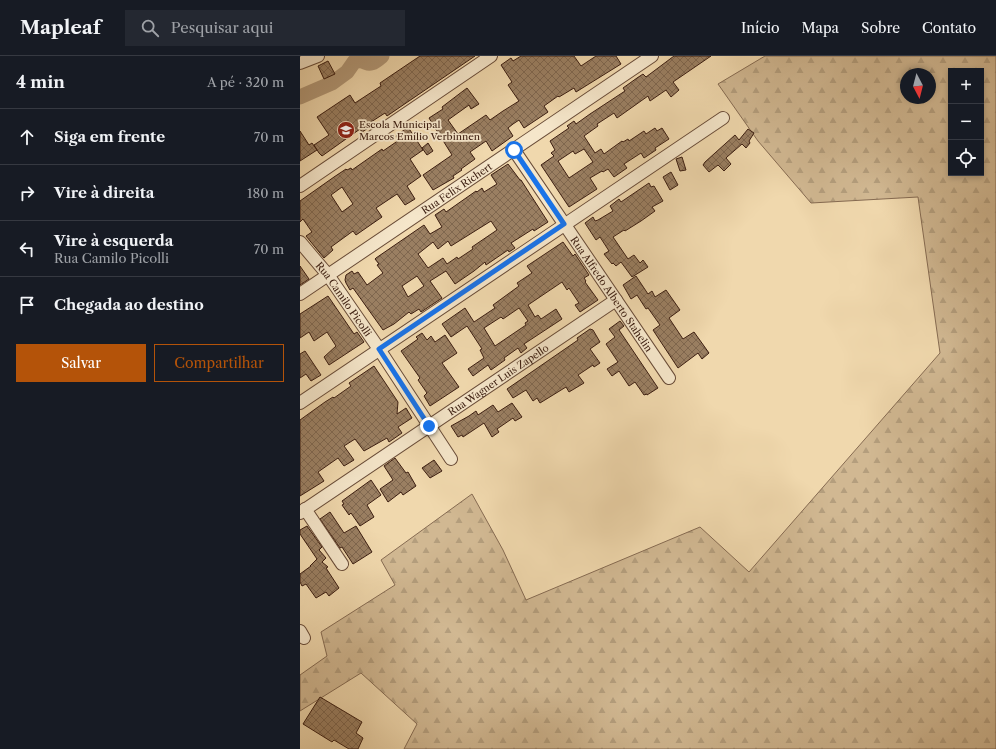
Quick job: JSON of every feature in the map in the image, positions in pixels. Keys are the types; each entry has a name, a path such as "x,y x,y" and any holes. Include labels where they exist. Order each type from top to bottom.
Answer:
{"street":[{"path":"301,60 318,56"},
{"path":"300,186 491,56"},
{"name":"Rua Felix Richert","path":"300,294 652,56"},
{"path":"300,403 722,118"},
{"name":"Rua Alfredo Alberto Stahelin","path":"514,150 669,378"},
{"name":"Rua Camilo Picolli","path":"300,242 328,275 379,349 451,459"},
{"name":"Rua Wagner Luis Zapello","path":"303,511 616,300"},
{"path":"303,511 342,564"}],"green space":[{"path":"765,56 996,56 996,749 404,749 417,724 361,673 300,711 300,675 327,656 321,632 395,585 381,560 472,494 503,550 526,600 700,527 749,572 940,353 918,197 811,203 758,141 718,84"}],"building":[{"path":"420,56 475,56 387,116 385,113 371,122 373,125 362,132 360,129 322,156 319,153 314,145 329,135 317,117 350,95 355,103 381,86 380,83"},
{"path":"521,56 574,56 581,66 596,56 616,56 621,64 576,92 574,88 559,97 558,96 544,106 548,112 524,128 519,120 513,124 508,128 513,136 492,151 486,141 470,152 475,159 453,176 454,178 433,190 423,175 452,155 429,118 443,109 442,107 467,88 479,104 471,109 469,105 448,120 458,134 486,115 490,120 519,101 508,85 512,82 501,65 511,58 513,61"},
{"path":"674,56 711,56 673,82 679,90 671,97 666,90 650,101 648,96 617,118 614,113 597,124 598,126 584,136 595,153 601,149 604,154 622,141 623,142 628,139 629,141 644,131 646,134 655,128 657,131 662,128 669,139 655,148 656,150 644,158 641,153 624,164 627,168 614,177 608,169 590,178 597,189 569,207 541,165 554,156 551,153 555,150 550,141 569,128 567,126 574,121 576,124 625,91 623,88 643,74 646,77","holes":["584,149 593,162 569,178 558,161 573,151 575,154"]},
{"path":"328,61 335,74 324,79 318,66"},
{"path":"408,127 423,150 410,159 421,176 407,186 415,199 405,205 397,194 376,208 382,217 356,235 353,231 331,247 333,250 324,258 306,236 312,232 303,219 300,222 300,201 346,169 351,168 352,170 382,149 383,151 399,140 396,136","holes":["342,187 353,204 342,212 331,195"]},
{"path":"748,129 754,133 746,148 742,144 726,158 731,164 724,171 718,165 709,172 703,165 705,162 735,135 739,140"},
{"path":"300,131 309,145 312,143 317,150 300,161"},
{"path":"428,143 433,151 427,155 422,148"},
{"path":"682,157 686,170 680,171 676,159"},
{"path":"508,164 521,180 548,222 534,231 533,229 511,243 515,248 509,252 508,250 486,265 485,262 455,284 446,271 430,281 442,298 421,312 419,309 411,314 409,312 394,324 383,330 353,288 350,290 345,280 346,275 352,271 354,274 358,272 367,285 383,273 377,265 379,264 375,259 376,258 424,225 430,234 442,227 435,215 444,209 446,212 482,188 484,192 497,184 491,175","holes":["491,221 497,230 472,247 473,249 447,264 443,258 428,268 418,254 433,242 438,249 448,241 451,246","417,276 424,286 408,297 402,286"]},
{"path":"671,172 678,185 670,190 663,177"},
{"path":"649,183 651,187 654,186 663,201 652,207 655,211 625,231 624,230 613,237 628,259 634,255 640,263 643,260 648,267 632,277 621,262 616,266 613,263 612,264 604,254 609,251 600,237 596,240 585,223 593,217 595,221 598,220 613,211 610,206 619,199 621,202"},
{"path":"563,242 573,256 575,254 589,275 584,278 586,281 585,282 598,300 580,312 575,305 579,303 569,288 567,290 562,282 528,305 535,317 538,315 541,319 556,309 562,319 524,344 527,348 521,353 518,348 491,370 488,365 473,376 468,369 484,358 480,350 482,349 467,326 451,337 442,324 465,308 474,322 495,308 493,305 519,286 517,283 532,273 527,266","holes":["519,308 528,321 525,323 526,325 495,346 484,328 501,317 503,319"]},
{"path":"300,266 309,279 300,285"},
{"path":"636,276 648,294 652,291 655,297 666,290 680,310 669,318 683,339 694,332 709,353 702,359 698,353 678,368 653,330 660,325 648,308 646,309 637,295 631,299 623,285"},
{"path":"328,296 354,334 357,332 364,342 329,365 324,357 336,346 327,332 314,341 309,332 300,338 300,314"},
{"path":"620,321 624,326 619,330 658,388 647,395 644,395 635,382 629,386 619,371 612,376 607,369 618,362 606,344 615,337 609,329"},
{"path":"590,329 593,330 600,342 590,349 600,363 594,367 593,365 578,375 584,383 569,392 566,387 540,403 537,398 533,401 526,390 513,398 507,389 578,340 577,338"},
{"path":"422,333 427,340 431,336 435,342 445,335 457,353 442,363 459,387 430,406 424,396 427,393 418,380 420,378 401,351 418,339 416,337"},
{"path":"305,351 321,375 311,381 306,374 300,378 300,354"},
{"path":"374,366 398,402 397,414 406,408 412,418 398,427 402,433 389,442 387,438 364,451 355,439 344,446 354,460 344,466 338,458 318,472 324,481 300,496 300,420 351,386 349,383"},
{"path":"512,403 522,417 515,421 513,418 497,429 499,432 492,437 484,423 463,437 462,435 458,437 451,426 476,411 478,415 493,405 498,412"},
{"path":"395,458 406,473 408,472 416,486 403,495 401,492 388,502 380,489 393,480 384,466"},
{"path":"434,460 442,471 430,478 422,468"},
{"path":"371,480 381,495 367,505 374,517 360,526 351,513 349,515 342,505 344,504 342,501"},
{"path":"330,512 344,533 356,526 372,552 353,564 320,519"},
{"path":"307,526 322,547 319,550 326,558 322,562 328,567 326,568 339,588 329,596 326,592 316,598 306,584 302,586 300,582 300,574 311,566 317,559 300,534 300,530"},
{"path":"320,697 362,722 356,733 363,738 358,749 349,749 334,740 332,742 303,724"}],"waterway":[{"path":"300,97 332,83 347,72 354,62 361,60 367,63 372,63 382,56"}],"place":[{"name":"Escola Municipal Marcos Emílio Verbinnen","path":"346,130"}],"route":[{"path":"429,426 379,349 564,224 514,150"}]}
